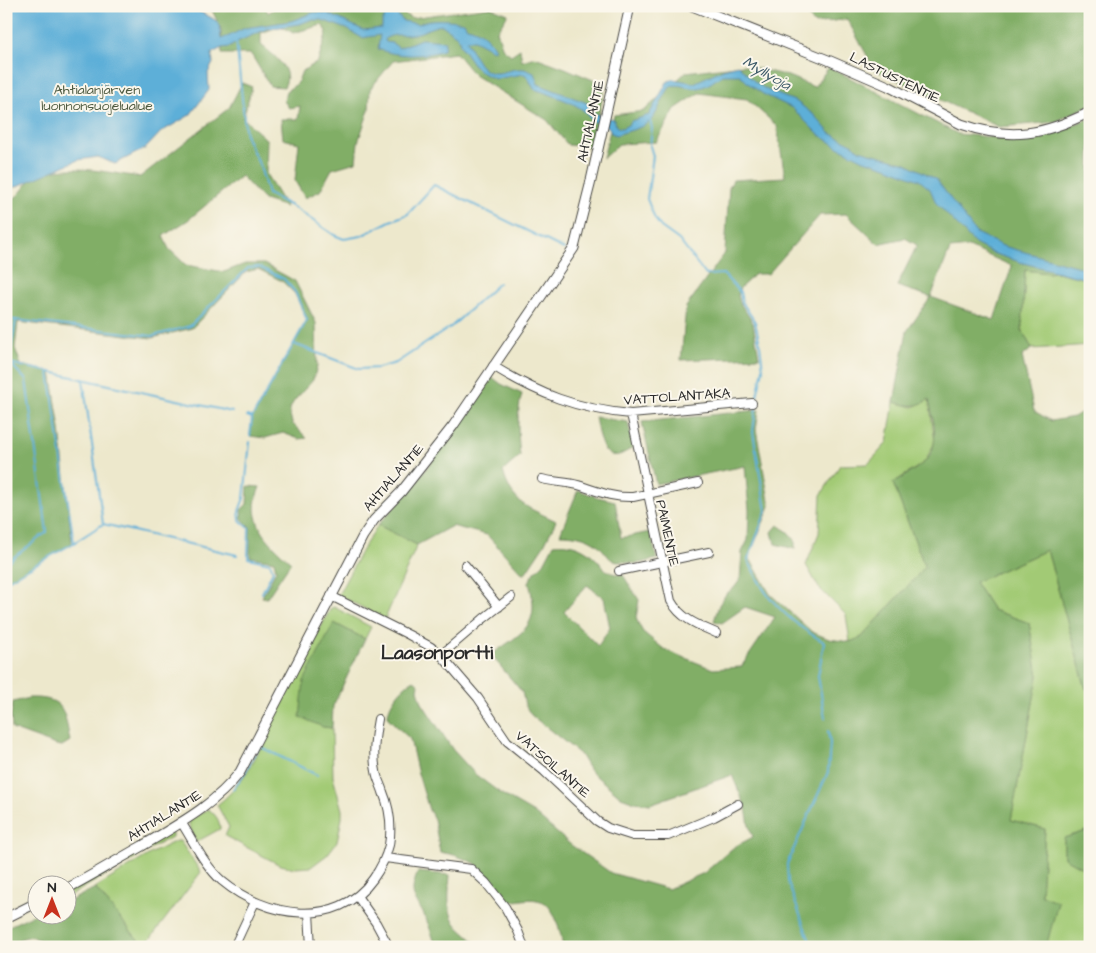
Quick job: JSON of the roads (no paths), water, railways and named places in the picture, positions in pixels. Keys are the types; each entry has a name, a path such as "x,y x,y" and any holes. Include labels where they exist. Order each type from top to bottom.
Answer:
{"street":[{"name":"AHTIALANTIE","path":"78,882 181,822 224,792 240,772 363,536 374,520 401,492 453,426 574,248 630,6"},
{"name":"LASTUSTENTIE","path":"692,6 888,86 974,129 1009,135 1039,132 1073,121 1090,112"},
{"name":"VATTOLANTAKA","path":"493,366 523,384 566,402 606,411 631,414 752,403"},
{"name":"PAIMENTIE","path":"631,414 671,601 677,611 690,621 716,633"},
{"path":"542,479 574,484 598,493 622,497 648,494 698,483"},
{"path":"619,571 709,552"},
{"path":"465,565 499,606"},
{"name":"VATSOILANTIE","path":"331,596 424,643 441,655 475,695 510,744 544,771 608,828 633,836 668,836 714,817 738,804"},
{"path":"441,655 511,597"},
{"path":"181,822 215,875 233,889 255,902 280,910 309,913 334,909 357,896 371,882 385,858 389,845 388,806 375,766 375,733 378,719"},
{"path":"385,858 471,869 486,882 505,907 524,947"},
{"path":"357,896 376,923 389,947"},
{"path":"234,947 255,902"},
{"path":"6,918 28,907"},
{"path":"309,913 311,947"}],"water":[{"path":"6,6 188,6 219,23 221,39 245,28 291,21 315,12 327,13 363,30 382,28 382,22 388,10 396,13 403,21 419,24 428,20 464,22 467,27 484,35 495,49 493,50 474,40 466,40 477,61 484,69 489,72 499,73 514,69 525,69 534,73 538,84 587,103 595,114 613,119 618,128 622,128 631,121 649,115 667,82 673,79 694,83 723,69 738,65 755,82 767,90 797,102 814,115 830,133 854,145 859,150 906,163 936,179 976,233 1003,246 1090,270 1090,280 1023,263 992,253 975,244 936,203 930,189 919,180 864,160 840,148 818,134 792,108 763,94 740,75 722,75 700,88 671,86 650,121 641,127 616,135 611,133 607,126 592,120 581,108 534,89 524,74 495,79 484,74 476,68 460,45 457,36 442,25 414,34 386,38 386,42 392,43 399,48 421,39 445,41 444,50 428,54 410,55 393,54 378,49 380,35 362,38 347,29 322,20 310,20 300,24 267,29 230,47 222,48 212,53 213,63 208,73 209,90 190,115 161,132 146,148 115,164 98,157 78,160 6,191"}],"waterway":[{"path":"236,40 246,137 260,166 268,194 293,207 334,235 344,239 361,236 408,214 434,185 564,249"},
{"path":"650,121 652,128 650,146 653,156 647,199 655,219 661,227 679,240 706,275 723,274 740,292 742,302 755,322 760,345 763,369 757,396"},
{"path":"6,319 153,336 190,326 248,268 259,267 284,279 295,292 307,320 252,418 250,436"},
{"path":"294,344 359,369 378,368 396,363 452,326 499,283"},
{"path":"6,376 16,320"},
{"path":"6,359 9,363 232,412"},
{"path":"6,563 47,532 26,380 10,363"},
{"path":"49,372 74,543"},
{"path":"83,379 103,524"},
{"path":"756,408 753,432 766,511 748,560 767,594 779,608 793,621 824,642 818,676 825,718"},
{"path":"247,416 252,418"},
{"path":"250,442 244,498 239,511 240,520 249,528 248,558 270,563 273,571 262,593"},
{"path":"6,581 72,544 103,524 237,555"},
{"path":"812,947 788,883 787,864 828,772 830,743 828,731"},
{"path":"233,789 244,774 259,746 317,775"}],"district":[{"name":"Laasonportti","path":"437,652"}],"water label":[{"name":"Myllyoja","path":"767,73"}],"park label":[{"name":"Ahtialanjärven luonnonsuojelualue","path":"97,98"}]}
